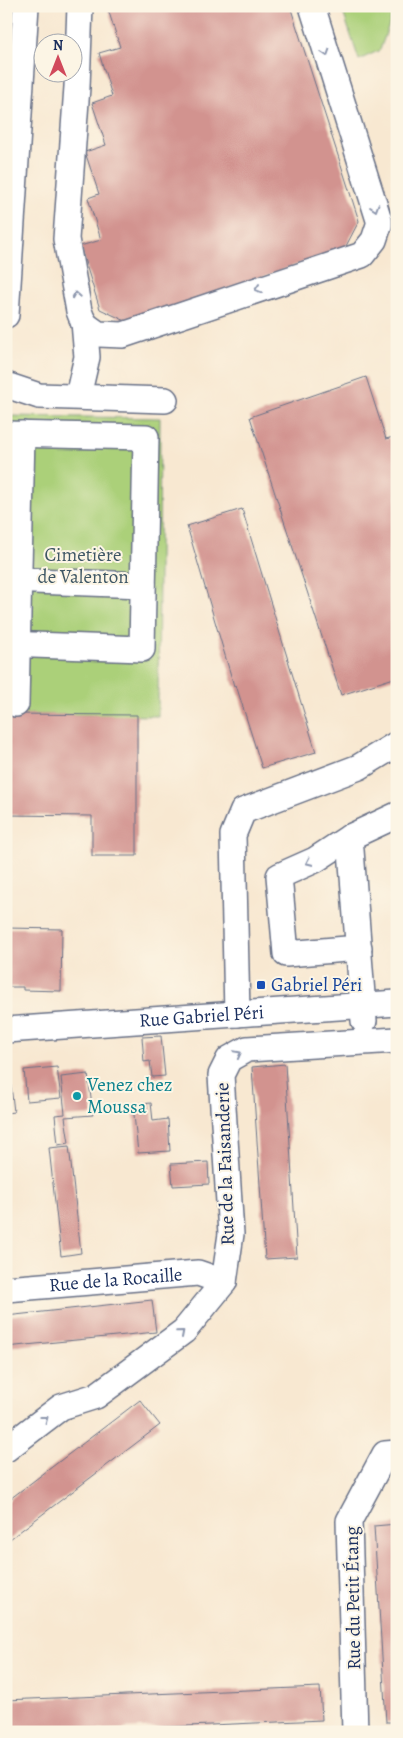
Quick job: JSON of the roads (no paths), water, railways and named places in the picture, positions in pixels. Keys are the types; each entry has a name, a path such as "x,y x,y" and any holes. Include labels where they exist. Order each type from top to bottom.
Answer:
{"street":[{"path":"6,315 12,162 26,6"},
{"path":"78,396 87,358 84,322 79,311 66,239 77,87 80,6"},
{"path":"87,358 105,342 259,288 362,255 374,240 379,220 312,6"},
{"path":"84,322 98,334 124,335"},
{"path":"6,385 39,396 165,400"},
{"path":"12,644 142,649 146,437 14,434 12,644 16,704"},
{"path":"13,581 143,585"},
{"path":"237,1014 233,835 243,811 359,767 397,744"},
{"path":"359,948 286,954 279,876 315,860 350,837 397,815"},
{"path":"350,837 366,1041 397,1040"},
{"name":"Rue Gabriel Péri","path":"6,1030 397,1003"},
{"name":"Rue de la Faisanderie","path":"224,1282 231,1234 222,1075 229,1059 247,1050 366,1041"},
{"name":"Rue de la Rocaille","path":"6,1289 198,1272 224,1282"},
{"path":"6,1449 61,1407 96,1396 184,1331 224,1282"},
{"name":"Rue du Petit Étang","path":"355,1732 349,1521 385,1454 397,1453"}],"place":[{"name":"Gabriel Péri","path":"261,985"},
{"name":"Venez chez Moussa","path":"77,1096"}],"park label":[{"name":"Cimetière de Valenton","path":"83,566"}]}
